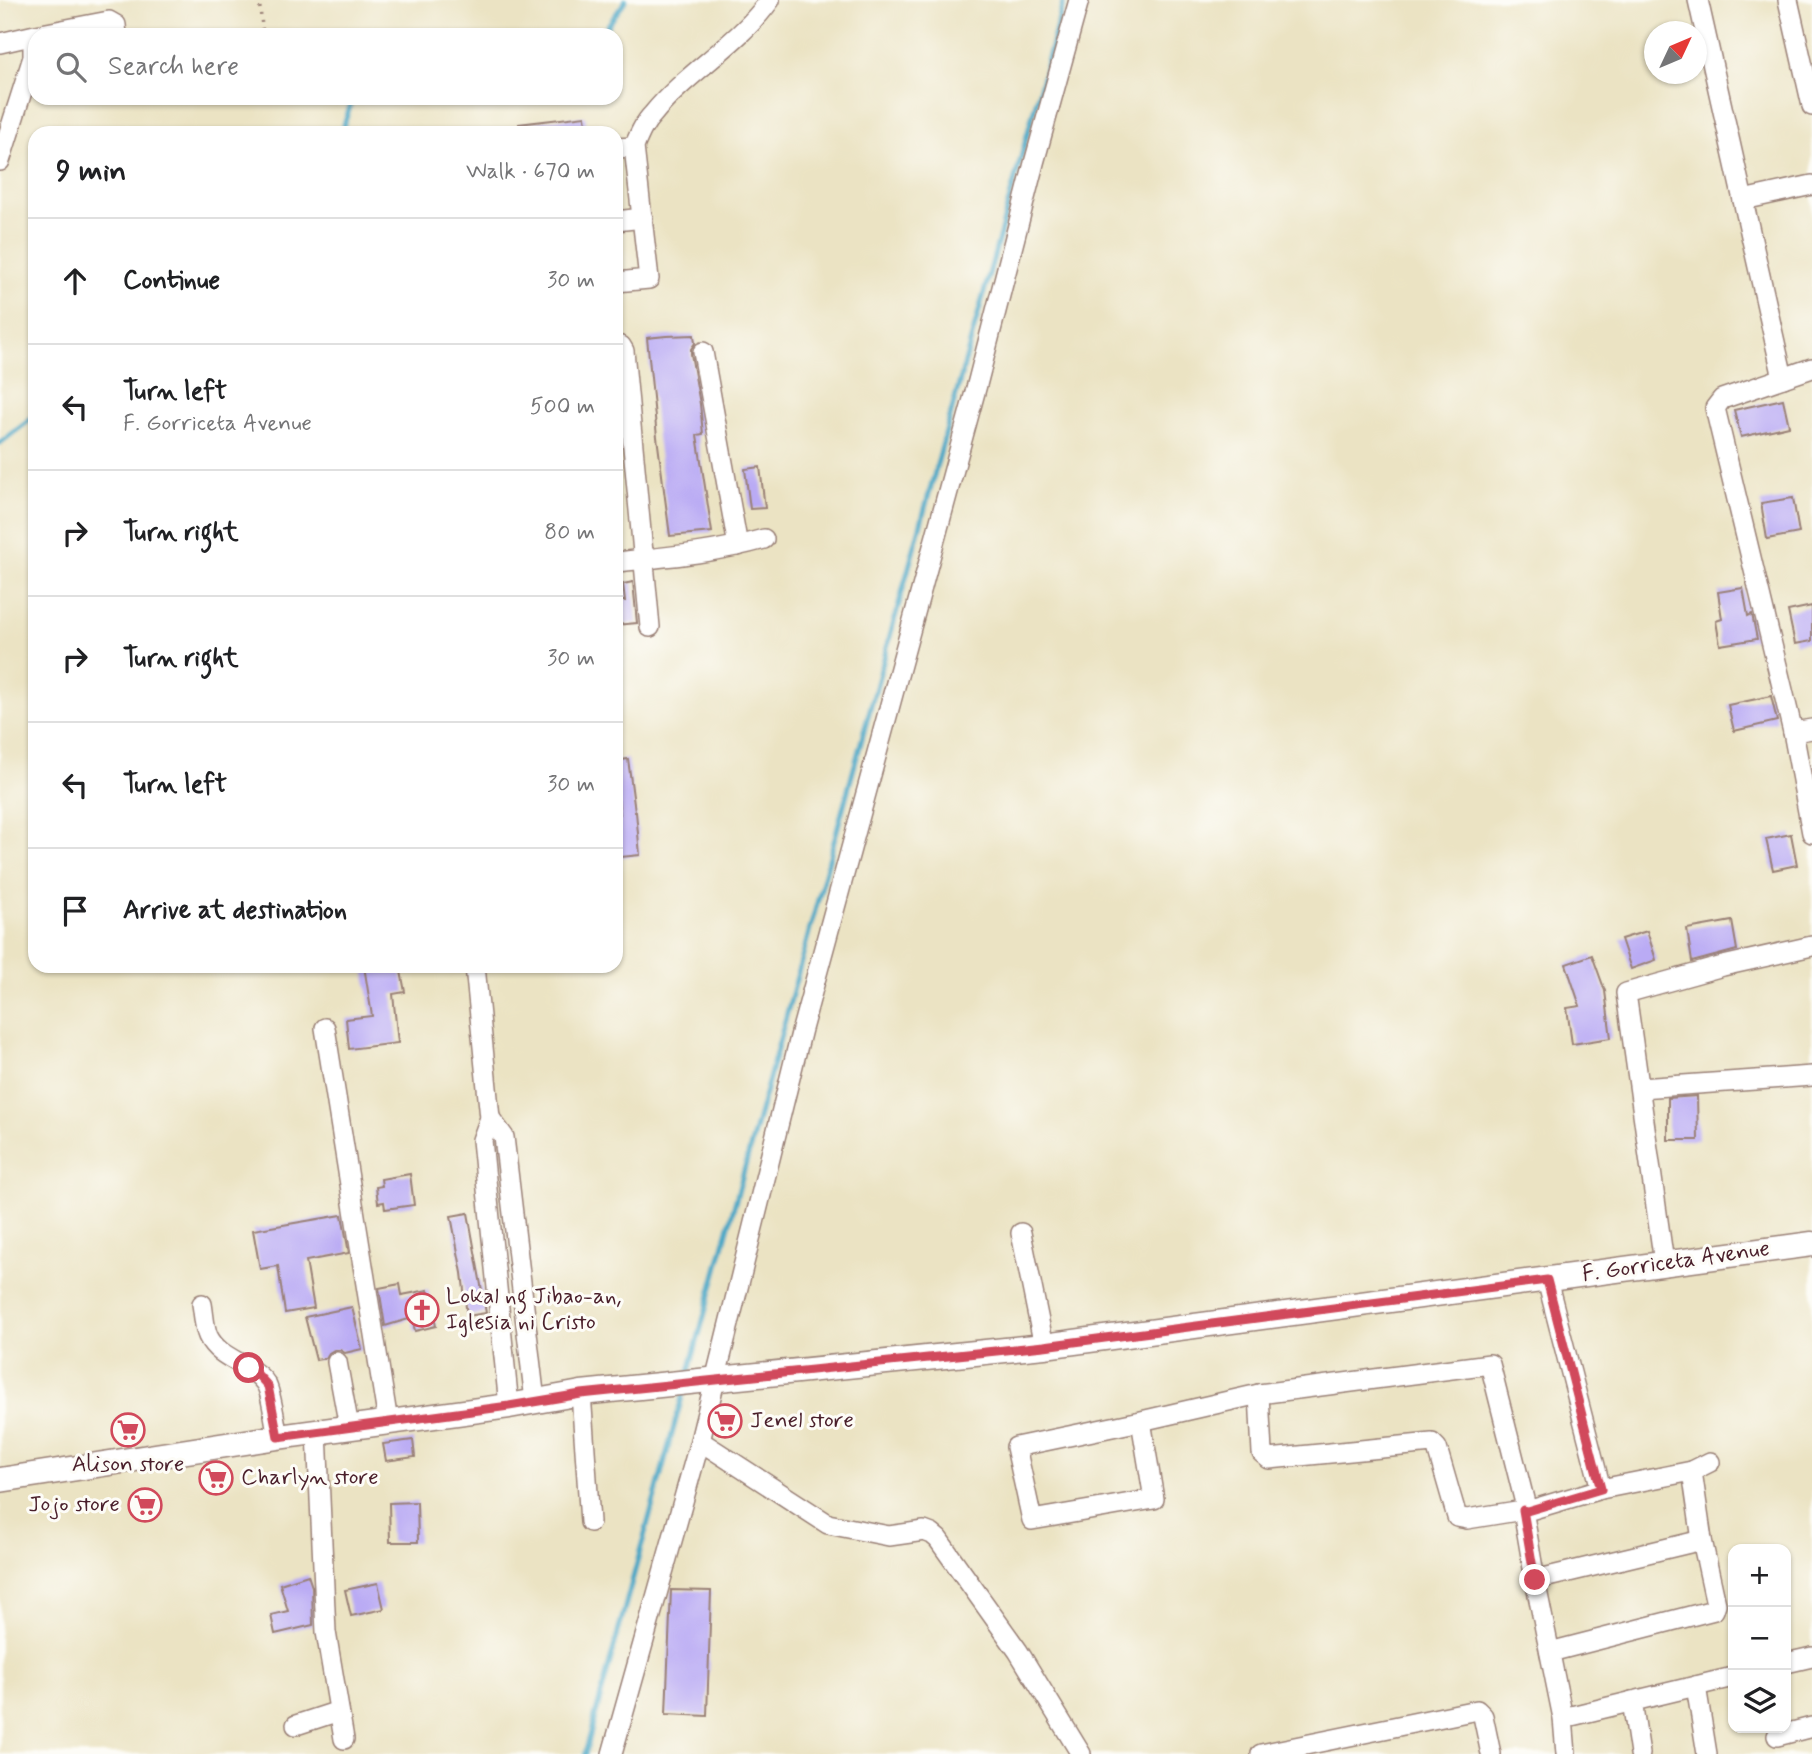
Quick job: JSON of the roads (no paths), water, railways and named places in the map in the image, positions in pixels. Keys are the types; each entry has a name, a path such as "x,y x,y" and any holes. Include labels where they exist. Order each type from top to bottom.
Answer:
{"main road":[{"name":"F. Gorriceta Avenue","path":"0,1480 581,1394 1044,1346 1812,1244"}],"street":[{"path":"623,281 649,279 643,218 625,148 652,114 738,36 769,0"},
{"path":"612,1754 700,1441 802,1029 1079,0"},
{"path":"1698,0 1783,378"},
{"path":"1788,0 1812,106"},
{"path":"72,28 109,21 116,28"},
{"path":"0,43 28,37"},
{"path":"0,161 28,73"},
{"path":"1743,200 1812,185"},
{"path":"623,220 643,218"},
{"path":"623,349 650,627"},
{"path":"703,352 737,547"},
{"path":"1812,368 1722,399 1715,408 1803,730 1812,833"},
{"path":"623,561 706,552 764,539"},
{"path":"1664,1263 1626,993 1723,966 1812,946"},
{"path":"476,973 490,1118 482,1140 509,1406"},
{"path":"325,1028 388,1422"},
{"path":"1640,1088 1812,1076"},
{"path":"490,1118 504,1137 535,1401"},
{"path":"1021,1233 1044,1346"},
{"path":"1547,1280 1601,1489"},
{"path":"202,1304 207,1334 213,1345 257,1374 268,1386 278,1437"},
{"path":"337,1362 349,1427"},
{"path":"1141,1421 1154,1499 1032,1520 1016,1447 1259,1394 1490,1364 1525,1510 1535,1580 1563,1718 1566,1754"},
{"path":"581,1394 590,1521"},
{"path":"1259,1394 1262,1453 1269,1459 1432,1443 1437,1448 1457,1517 1467,1520 1525,1510 1601,1489 1692,1471 1710,1462"},
{"path":"317,1432 326,1632 344,1739"},
{"path":"700,1441 828,1524 889,1536 924,1531 932,1534 1018,1651 1081,1754"},
{"path":"1550,1652 1714,1611 1716,1604 1702,1540 1692,1471"},
{"path":"1535,1580 1702,1540"},
{"path":"1791,1662 1812,1657"},
{"path":"1563,1718 1728,1678"},
{"path":"1696,1686 1707,1754"},
{"path":"1632,1701 1640,1754"},
{"path":"1261,1754 1477,1710 1483,1716 1491,1754"},
{"path":"296,1725 339,1711"},
{"path":"1777,1739 1812,1727"}],"waterway":[{"path":"606,28 626,0"},
{"path":"688,1375 1064,0"},
{"path":"343,126 351,105"},
{"path":"0,443 28,421"},
{"path":"585,1754 684,1390"}],"place":[{"name":"Lokal ng Jibao-an, Iglesia ni Cristo","path":"422,1310"},
{"name":"Jenel store","path":"725,1421"},
{"name":"Alison store","path":"128,1430"},
{"name":"Charlyn store","path":"216,1478"},
{"name":"Jojo store","path":"145,1505"}]}
